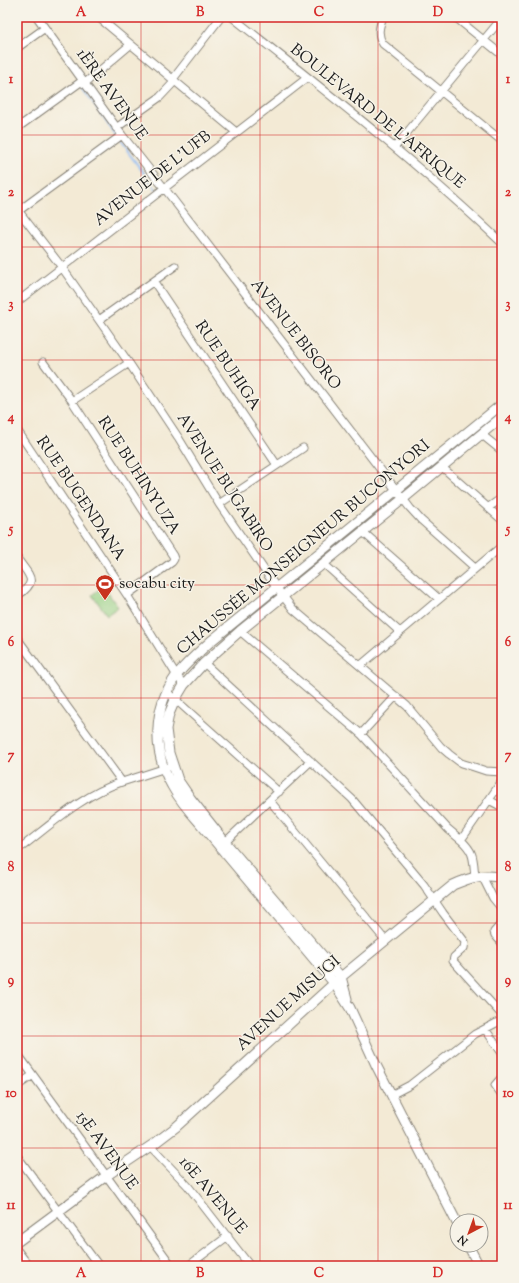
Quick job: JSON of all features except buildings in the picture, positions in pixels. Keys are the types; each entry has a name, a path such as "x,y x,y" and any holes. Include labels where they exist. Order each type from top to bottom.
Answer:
{"street":[{"name":"1ÈRE AVENUE","path":"37,17 116,128 165,189"},
{"path":"98,17 236,132"},
{"path":"116,128 160,97 221,17"},
{"name":"BOULEVARD DE L'AFRIQUE","path":"232,17 395,147 445,190 502,243"},
{"path":"382,17 379,36 383,44 502,141"},
{"path":"455,17 502,55"},
{"path":"395,147 502,18"},
{"path":"17,48 45,28"},
{"path":"17,128 83,82 130,45"},
{"name":"AVENUE DE L'UFB","path":"17,302 61,266 165,189 307,78"},
{"path":"17,210 122,135"},
{"name":"AVENUE BISORO","path":"165,189 396,490 421,520 476,568"},
{"name":"AVENUE BUGABIRO","path":"17,210 61,266 130,363 219,504 276,587 293,609 396,696 418,718 441,746 461,763 486,771 502,772"},
{"path":"100,320 175,266"},
{"name":"RUE BUHIGA","path":"154,282 277,465"},
{"name":"RUE BUHINYUZA","path":"43,362 72,402 174,559 127,595"},
{"path":"72,402 130,363"},
{"name":"CHAUSSÉE MONSEIGNEUR BUCONYORI","path":"452,1213 391,1095 337,980 223,844 168,767 157,740 157,724 160,708 167,692 177,676 211,641 502,404"},
{"name":"CHAUSSÉE MONSEIGNEUR BUCONYORI","path":"168,767 169,753 166,729 169,714 174,700 184,685 204,663 240,631 404,499 502,417"},
{"name":"RUE BUGENDANA","path":"17,430 127,595 184,685"},
{"path":"481,434 502,451"},
{"path":"219,504 304,448"},
{"path":"442,467 502,520"},
{"path":"489,507 502,498"},
{"path":"363,532 438,599"},
{"path":"360,666 502,546"},
{"path":"17,558 30,577 31,582 29,587 17,596"},
{"path":"323,563 400,632"},
{"path":"240,631 361,734 448,829 468,847 473,854 479,876 502,909"},
{"path":"17,638 122,782"},
{"path":"204,663 352,799 370,819 465,942 464,948 454,956 453,961 502,1015"},
{"path":"167,692 174,700 279,792"},
{"path":"361,734 396,696"},
{"path":"223,844 311,761"},
{"path":"23,846 80,803 107,787 168,767"},
{"path":"461,840 502,781"},
{"path":"489,800 502,807"},
{"path":"270,801 385,940"},
{"name":"AVENUE MISUGI","path":"17,1242 106,1176 176,1127 337,980 453,885 479,876 502,878"},
{"path":"502,923 494,932 502,943"},
{"path":"391,1095 410,1085 468,1038 502,1020"},
{"path":"485,1029 502,1053"},
{"name":"15E AVENUE","path":"17,1053 172,1266"},
{"path":"17,1086 33,1075"},
{"path":"502,1077 495,1085 502,1095"},
{"name":"16E AVENUE","path":"152,1145 188,1186 250,1266"},
{"path":"17,1156 99,1266"},
{"path":"188,1266 228,1236"},
{"path":"17,1250 29,1266"},
{"path":"472,1253 479,1266"}],"green space":[{"name":"socabu city","path":"103,586 118,607 107,615 92,595"}],"waterway":[{"path":"82,85 121,143 156,189"}],"place":[{"name":"socabu city","path":"105,601"}]}
